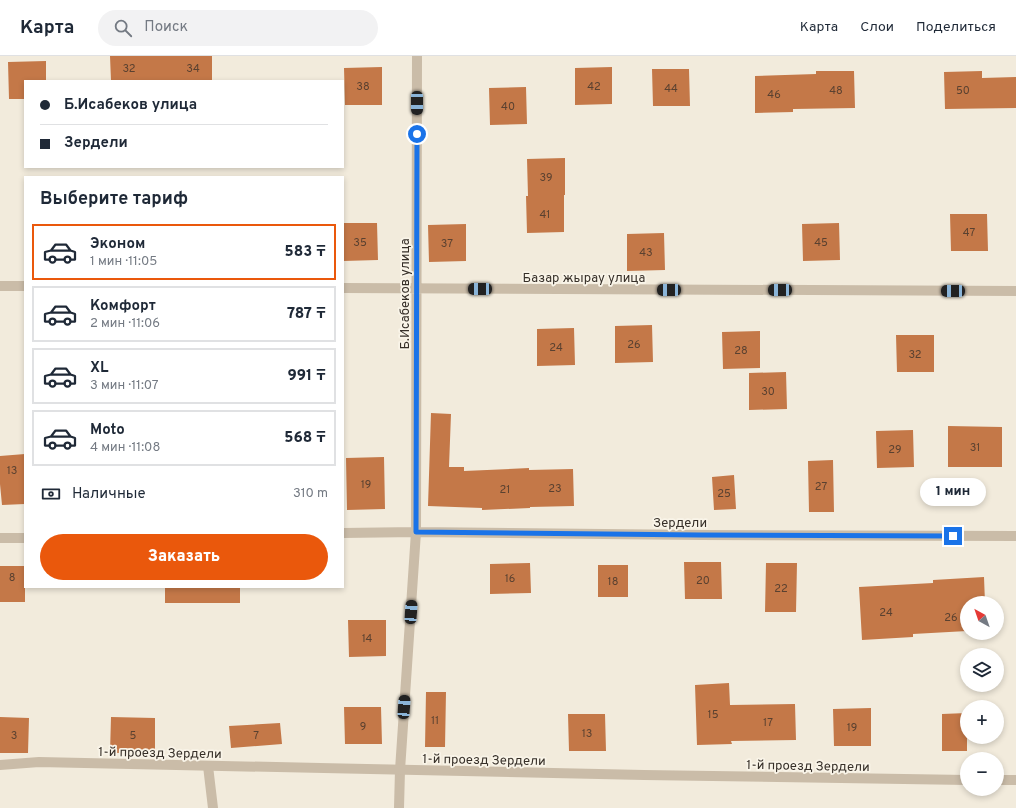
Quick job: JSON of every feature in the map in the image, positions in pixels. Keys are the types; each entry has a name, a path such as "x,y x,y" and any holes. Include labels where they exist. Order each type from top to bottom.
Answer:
{"street":[{"name":"Б.Исабеков улица","path":"399,808 400,770 416,532 417,56"},
{"path":"0,286 24,286"},
{"name":"Базар жырау улица","path":"344,288 1016,291"},
{"name":"Зердели","path":"344,533 416,532 1016,536"},
{"path":"0,538 24,538"},
{"name":"1-й проезд Зердели","path":"0,765 39,762 644,775 960,780"},
{"path":"208,766 213,808"},
{"path":"1004,780 1016,780"}],"building":[{"path":"110,56 212,56 212,80 111,80"},
{"path":"46,61 46,80 24,80 24,99 9,99 8,62"},
{"path":"382,67 382,105 345,105 344,68"},
{"path":"612,67 612,104 575,105 575,68"},
{"path":"652,69 689,69 690,106 653,106"},
{"path":"816,71 854,71 855,108 793,109 793,112 755,113 755,76 816,74"},
{"path":"982,71 982,78 1016,77 1016,108 945,109 944,72"},
{"path":"526,87 527,124 490,125 489,88"},
{"path":"565,158 564,232 527,233 527,159"},
{"path":"950,214 987,214 988,251 951,251"},
{"path":"344,223 377,223 378,260 344,261"},
{"path":"839,223 840,260 803,261 802,224"},
{"path":"466,224 466,261 429,262 428,225"},
{"path":"664,233 665,270 627,271 627,234"},
{"path":"652,325 653,362 615,363 615,326"},
{"path":"574,328 575,365 537,366 537,329"},
{"path":"760,331 760,368 723,369 722,332"},
{"path":"896,335 934,335 934,372 897,372"},
{"path":"786,372 787,409 749,410 749,373"},
{"path":"431,413 451,414 449,467 464,467 464,471 529,468 529,470 573,469 574,506 482,510 482,508 428,506"},
{"path":"948,426 1002,427 1002,467 948,467"},
{"path":"913,430 914,467 877,468 876,431"},
{"path":"24,454 24,504 2,505 0,456"},
{"path":"384,457 385,509 347,510 346,458"},
{"path":"833,460 834,512 809,512 808,461"},
{"path":"734,475 736,509 714,510 712,477"},
{"path":"684,562 721,562 722,599 685,599"},
{"path":"530,563 531,593 490,594 490,564"},
{"path":"766,563 797,563 796,612 765,612"},
{"path":"598,565 628,565 628,597 598,597"},
{"path":"0,566 24,566 25,602 0,602"},
{"path":"984,577 985,596 960,596 960,631 913,634 913,637 862,640 859,587 933,583 933,580"},
{"path":"165,588 240,588 240,603 165,603"},
{"path":"348,620 386,620 386,656 349,657"},
{"path":"729,683 730,705 795,704 796,740 731,741 732,744 697,745 695,685"},
{"path":"426,692 446,692 445,747 425,747"},
{"path":"344,707 381,707 382,744 345,744"},
{"path":"871,708 871,746 834,746 833,709"},
{"path":"960,713 960,744 967,744 967,751 942,751 942,714"},
{"path":"568,714 605,714 606,751 569,751"},
{"path":"0,717 29,718 28,753 0,753"},
{"path":"111,717 155,718 155,753 110,753"},
{"path":"280,723 282,744 231,748 229,726"}],"route":[{"path":"417,134 416,532 953,536"}]}
